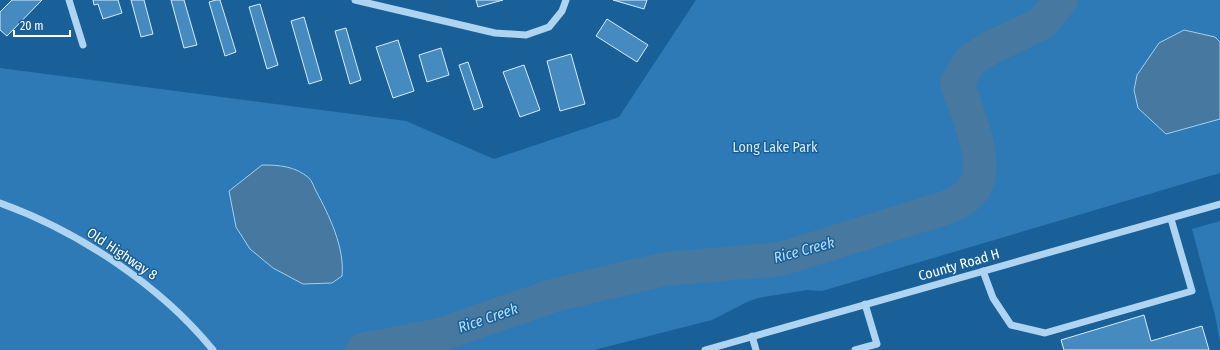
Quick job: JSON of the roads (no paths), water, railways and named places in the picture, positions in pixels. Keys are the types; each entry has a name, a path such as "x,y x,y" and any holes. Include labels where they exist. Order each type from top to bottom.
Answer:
{"street":[{"path":"69,0 83,45"},
{"path":"355,0 494,33 526,35 549,27 562,11 566,0"},
{"name":"Old Highway 8","path":"0,203 28,213 54,226 87,244 112,261 157,294 200,335 213,350"},
{"name":"County Road H","path":"705,350 1220,204"},
{"path":"983,271 993,298 1011,325 1045,333 1192,291 1171,219"},
{"path":"856,350 877,344 865,304"},
{"path":"752,336 756,350"}],"waterway":[{"name":"Rice Creek","path":"363,350 439,335 555,295 665,269 781,259 952,205 973,191 979,176 980,164 971,121 957,83 970,61 990,48 1042,23 1061,0"}],"park label":[{"name":"Long Lake Park","path":"775,147"}]}
